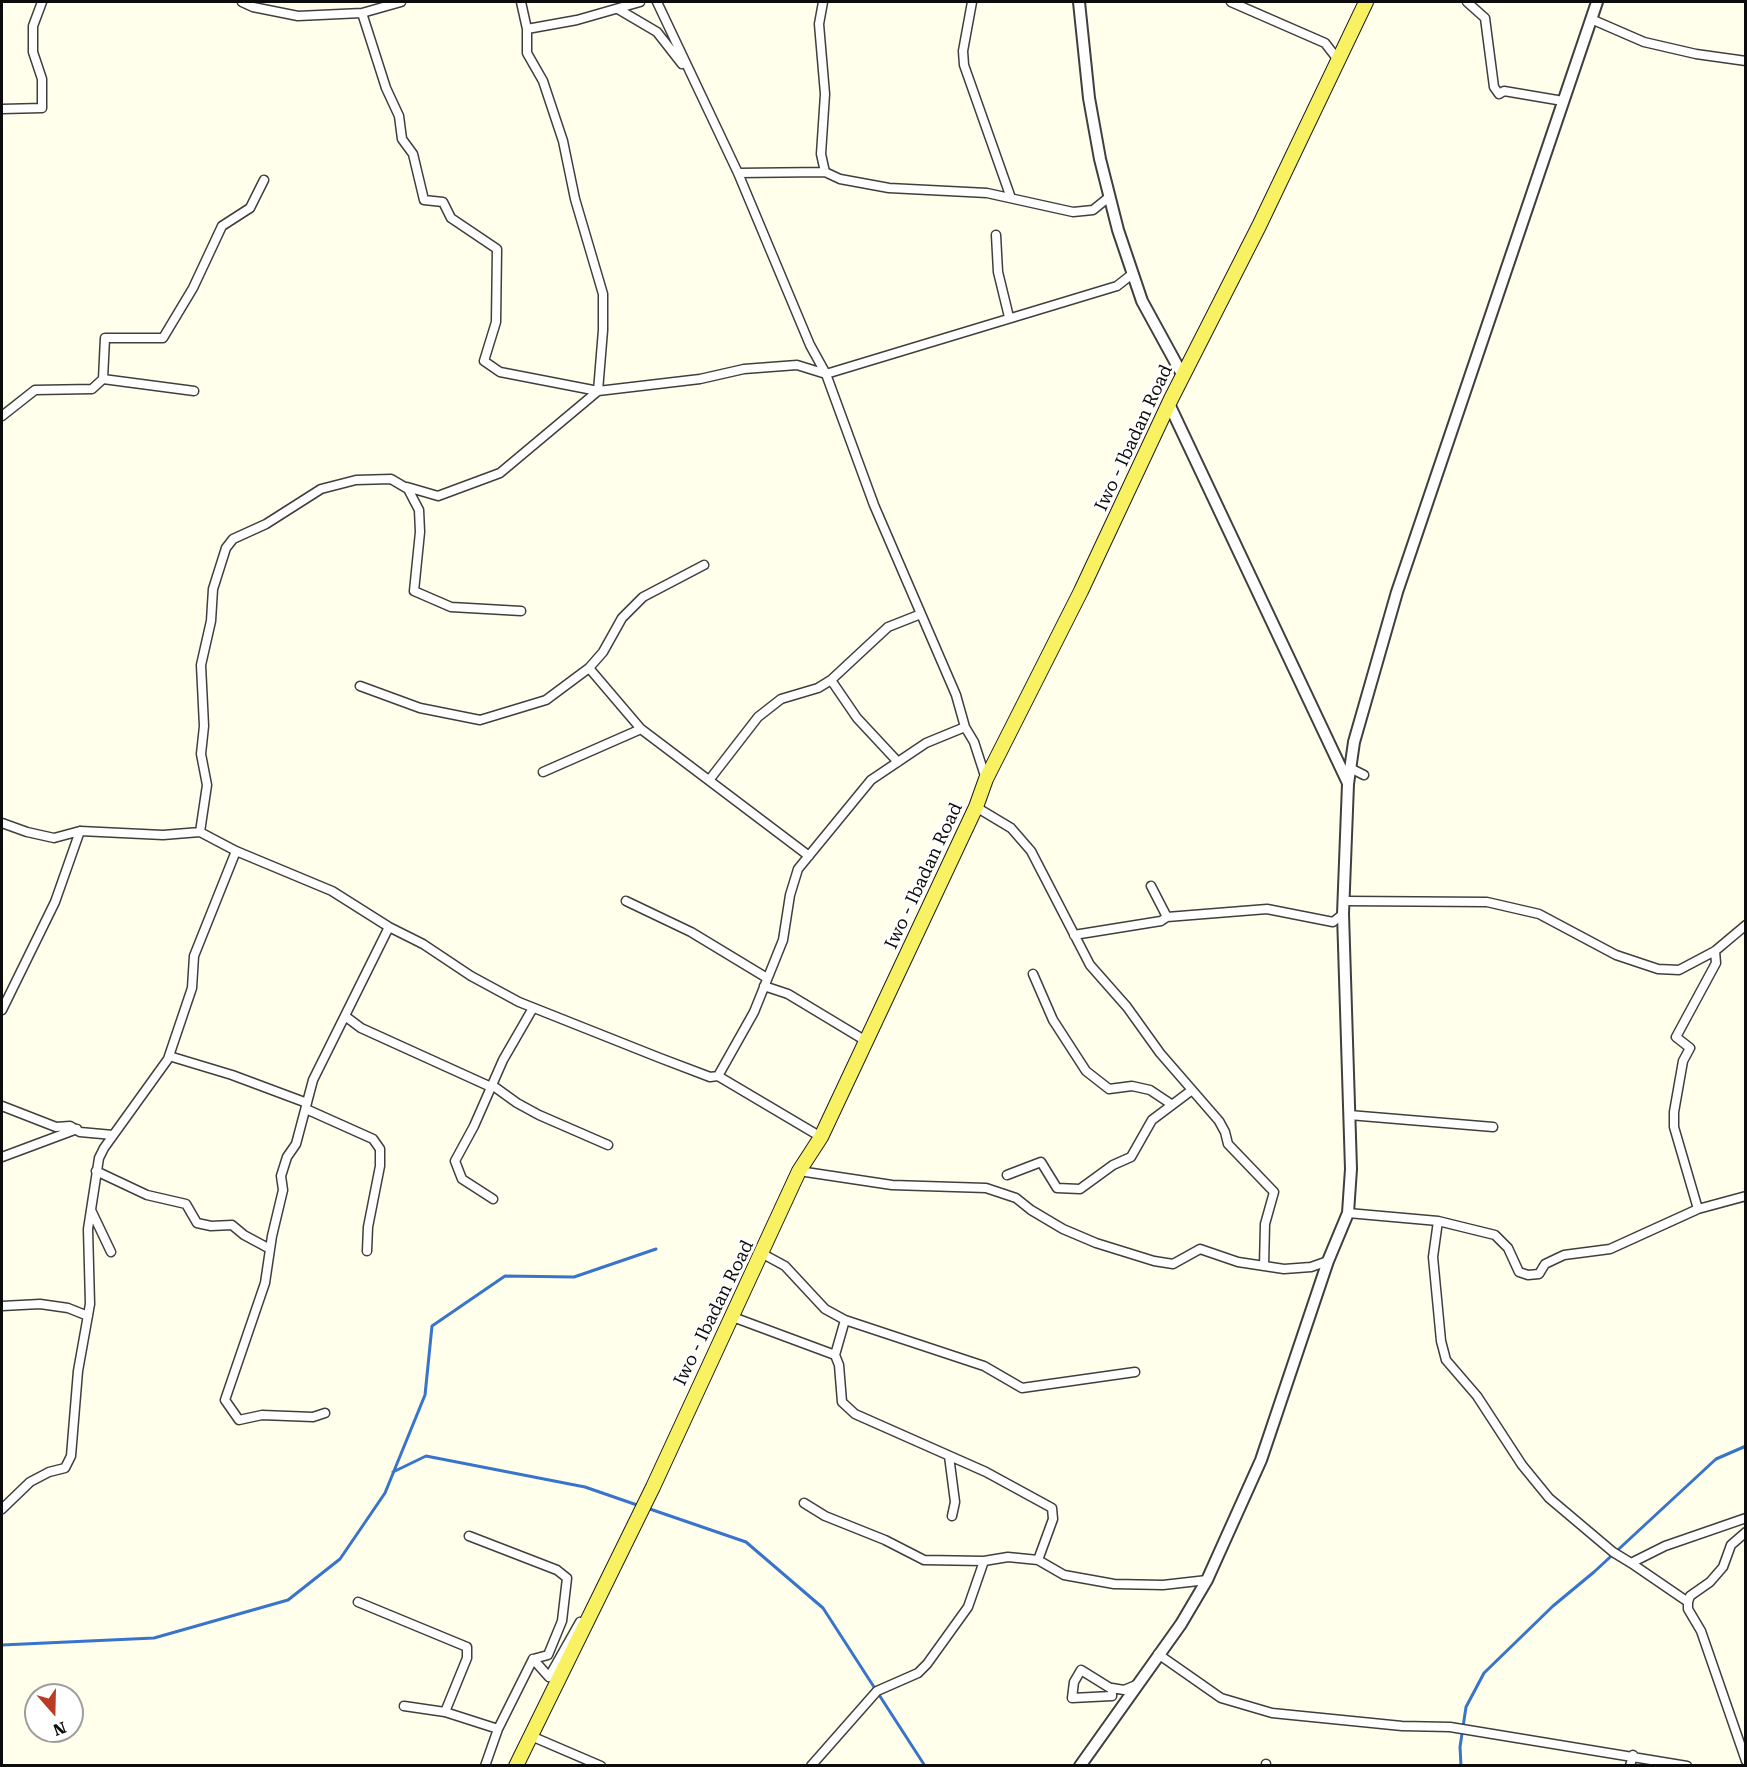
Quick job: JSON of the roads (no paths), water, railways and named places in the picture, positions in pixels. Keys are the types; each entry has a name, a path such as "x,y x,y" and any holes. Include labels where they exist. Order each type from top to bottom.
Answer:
{"main road":[{"name":"Iwo - Ibadan Road","path":"516,1766 653,1487 746,1282 763,1254 799,1171 821,1137 976,807 986,779 1081,591 1169,404 1366,2"}],"street":[{"path":"2,109 42,108 42,79 33,52 33,26 42,2"},
{"path":"242,2 253,7 298,16 362,13 401,2"},
{"path":"402,486 438,496 500,473 598,390 603,330 603,294 575,199 562,141 543,81 527,54 527,29 521,2"},
{"path":"527,29 640,2"},
{"path":"657,2 738,172 810,345 826,374 874,505 956,695 965,727 974,742 986,779"},
{"path":"823,2 819,24 825,94 821,154 825,172"},
{"path":"972,2 963,51 964,65 1011,198"},
{"path":"1079,2 1089,98 1110,197 1131,275 1142,301 1183,376"},
{"path":"1231,2 1324,43 1339,61"},
{"path":"1467,2 1485,18 1494,87 1500,93 1504,91 1563,101"},
{"path":"1080,1766 1181,1624 1207,1580 1261,1460 1328,1261 1348,1213 1351,1169 1343,914 1348,784 1354,742 1397,592 1597,2"},
{"path":"618,9 657,32 689,71"},
{"path":"362,13 386,88 399,116 402,139 413,154 424,200 443,202 451,218 497,249 496,322 484,361 500,372 598,390 797,365 826,374 1117,286 1131,275"},
{"path":"1591,19 1644,42 1695,54 1746,61"},
{"path":"738,172 825,172 840,179 889,188 987,193 1073,212 1093,210 1110,197"},
{"path":"2,416 35,390 92,389 103,379 105,338 163,338 193,288 222,226 250,208 264,180"},
{"path":"996,235 998,272 1009,317"},
{"path":"103,379 194,391"},
{"path":"1169,404 1348,784"},
{"path":"200,832 207,786 201,754 204,726 201,665 211,621 213,589 226,548 233,539 266,524 321,489 336,484 392,479 416,501 419,510 420,532 414,591 451,607 521,611"},
{"path":"360,686 420,708 480,720 546,700 589,668 603,652 622,618 643,597 704,566"},
{"path":"710,779 758,717 781,699 818,688 831,680 888,627 921,614"},
{"path":"589,668 641,729 809,856"},
{"path":"831,680 857,718 898,762"},
{"path":"718,1076 754,1012 783,940 790,895 798,869 871,780 926,743 965,727"},
{"path":"543,772 641,729"},
{"path":"1350,768 1364,776"},
{"path":"976,807 1011,828 1031,851 1090,965 1127,1007 1160,1053 1219,1121 1226,1132 1228,1144 1274,1192 1265,1224 1264,1266"},
{"path":"2,823 54,838 80,831 163,835 200,832 236,851 332,891 389,927 423,944 471,976 532,1008 710,1077 718,1076 821,1137"},
{"path":"2,1010 55,903 80,831"},
{"path":"2,1509 30,1482 65,1467 70,1456 78,1371 88,1316 88,1229 96,1171 104,1148 170,1056 192,988 194,956 236,851"},
{"path":"1151,886 1167,917"},
{"path":"626,901 691,932 765,982 866,1041"},
{"path":"1345,901 1487,902 1539,915 1616,955 1658,969 1679,970 1714,951 1746,925"},
{"path":"1074,935 1161,921 1167,917 1267,909 1333,922 1343,914"},
{"path":"324,1413 313,1417 262,1415 239,1420 226,1405 226,1395 265,1283 283,1190 281,1176 286,1157 296,1144 313,1080 389,927"},
{"path":"1698,1209 1674,1127 1683,1061 1690,1048 1676,1037 1716,963 1714,951"},
{"path":"1033,974 1053,1020 1086,1071 1109,1089 1132,1086 1149,1090 1171,1104"},
{"path":"494,1199 462,1179 455,1161 532,1008"},
{"path":"345,1016 361,1028 492,1086 539,1115 608,1145"},
{"path":"170,1056 232,1075 306,1106 373,1139 380,1149 380,1166 368,1227 367,1251"},
{"path":"1007,1175 1041,1161 1057,1188 1080,1190 1113,1166 1131,1157 1152,1120 1192,1089"},
{"path":"2,1106 49,1125 70,1126 80,1132 113,1136"},
{"path":"1349,1115 1493,1127"},
{"path":"2,1156 77,1129"},
{"path":"96,1171 147,1195 186,1204 197,1223 211,1226 232,1225 243,1235 270,1249"},
{"path":"799,1171 892,1185 986,1188 1016,1198 1063,1229 1096,1243 1154,1261 1173,1264 1200,1249 1238,1262 1284,1269 1311,1267 1328,1261"},
{"path":"1348,1213 1438,1221 1495,1235 1508,1248 1519,1272 1528,1275 1539,1274 1545,1264 1564,1255 1610,1249 1698,1209 1746,1196"},
{"path":"91,1210 111,1252"},
{"path":"1438,1221 1433,1257 1441,1341 1446,1360 1477,1396 1522,1465 1549,1498 1617,1554 1688,1602"},
{"path":"763,1254 785,1266 825,1309 845,1320 984,1366 1022,1388 1135,1372"},
{"path":"2,1306 59,1306 88,1316"},
{"path":"730,1316 835,1355"},
{"path":"845,1320 835,1355 839,1365 842,1402 846,1407 855,1414 949,1455 1053,1508 1053,1519 1038,1560"},
{"path":"949,1455 955,1502 952,1516"},
{"path":"804,1503 825,1516 885,1540 924,1560 984,1561 1008,1557 1038,1560 1064,1575 1114,1584 1163,1585 1207,1580"},
{"path":"1631,1563 1665,1546 1746,1518"},
{"path":"533,1659 549,1677 634,1524"},
{"path":"1746,1532 1731,1545 1723,1567 1710,1582 1690,1596 1688,1602 1688,1609 1701,1631 1746,1761"},
{"path":"469,1536 557,1570 567,1578 562,1621 548,1655 533,1659 498,1729 485,1766"},
{"path":"811,1766 877,1691 918,1674 927,1664 968,1606 984,1561"},
{"path":"358,1602 467,1647 467,1658 445,1712"},
{"path":"1158,1654 1221,1698 1272,1713 1402,1726 1450,1727 1482,1734 1633,1755 1687,1766"},
{"path":"1112,1688 1112,1696 1072,1698 1074,1682 1081,1670 1112,1688 1124,1690 1136,1685"},
{"path":"404,1706 445,1712 498,1729"},
{"path":"531,1736 601,1766"},
{"path":"1630,1766 1633,1755"}],"waterway":[{"path":"2,1645 154,1638 288,1600 340,1559 385,1493 425,1395 432,1326 505,1276 574,1277 656,1249"},
{"path":"1461,1766 1460,1747 1466,1707 1484,1673 1553,1606 1594,1572 1716,1459 1746,1446"},
{"path":"393,1472 426,1456 585,1487 640,1506"},
{"path":"647,1508 746,1542 823,1608 925,1766"}]}
